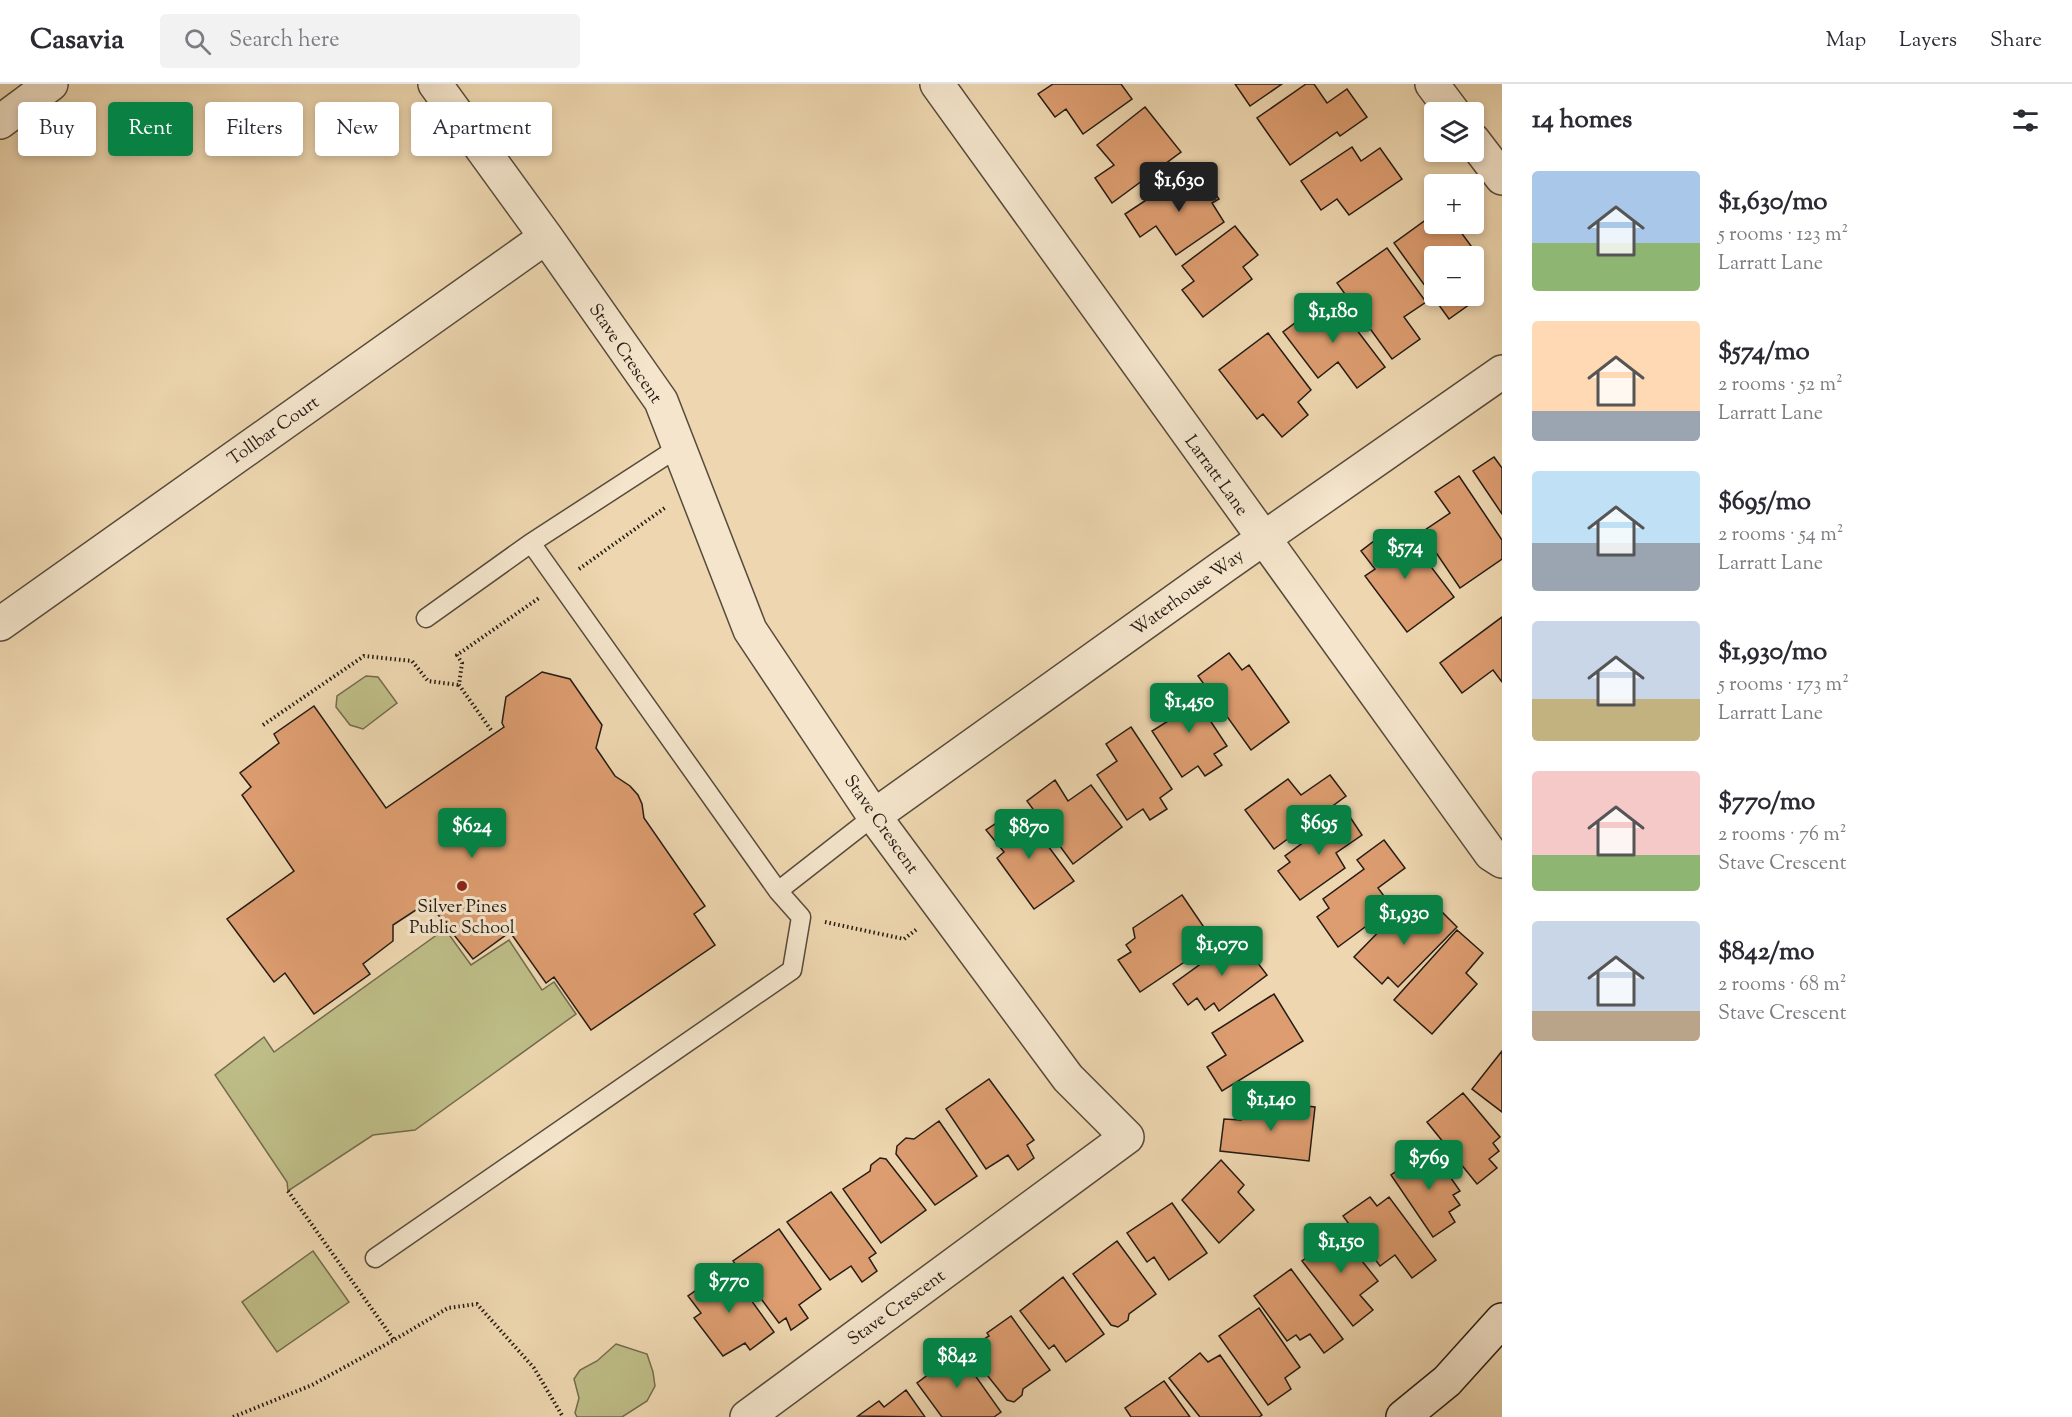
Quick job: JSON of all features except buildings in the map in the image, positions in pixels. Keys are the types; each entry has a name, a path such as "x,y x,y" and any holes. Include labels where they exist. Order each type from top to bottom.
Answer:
{"street":[{"path":"0,122 51,84"},
{"name":"Stave Crescent","path":"435,84 661,401 750,630 874,816 1068,1078 1127,1137 747,1417"},
{"name":"Larratt Lane","path":"937,84 1491,854 1502,861"},
{"path":"1432,84 1446,102"},
{"path":"1484,154 1502,178"},
{"name":"Tollbar Court","path":"0,624 546,237"},
{"name":"Waterhouse Way","path":"874,816 1263,538 1502,372"},
{"path":"1403,1417 1447,1381 1502,1320"}],"lane":[{"path":"426,618 531,543 679,447"},
{"path":"375,1258 792,970 801,917 778,891 531,543"},
{"path":"778,891 874,816"}],"path":[{"path":"491,730 459,685 462,663 457,655 666,507"},
{"path":"263,725 364,656 412,661 428,681 459,685"},
{"path":"801,917 904,939 943,909"},
{"path":"288,1191 394,1340"},
{"path":"233,1417 312,1385 448,1308 477,1304 534,1368 563,1417"}],"shaded area":[{"path":"366,676 378,677 397,703 363,729 350,725 336,707 337,696"},
{"path":"445,929 471,965 509,940 542,990 554,982 576,1014 415,1130 373,1135 288,1191 287,1182 215,1075 264,1037 274,1052"},
{"path":"313,1251 349,1302 277,1352 242,1302"},
{"path":"616,1344 647,1354 655,1386 647,1401 622,1417 577,1417 575,1413 579,1398 574,1379 580,1370 597,1361"}],"place":[{"name":"Silver Pines Public School","path":"462,886"}]}
